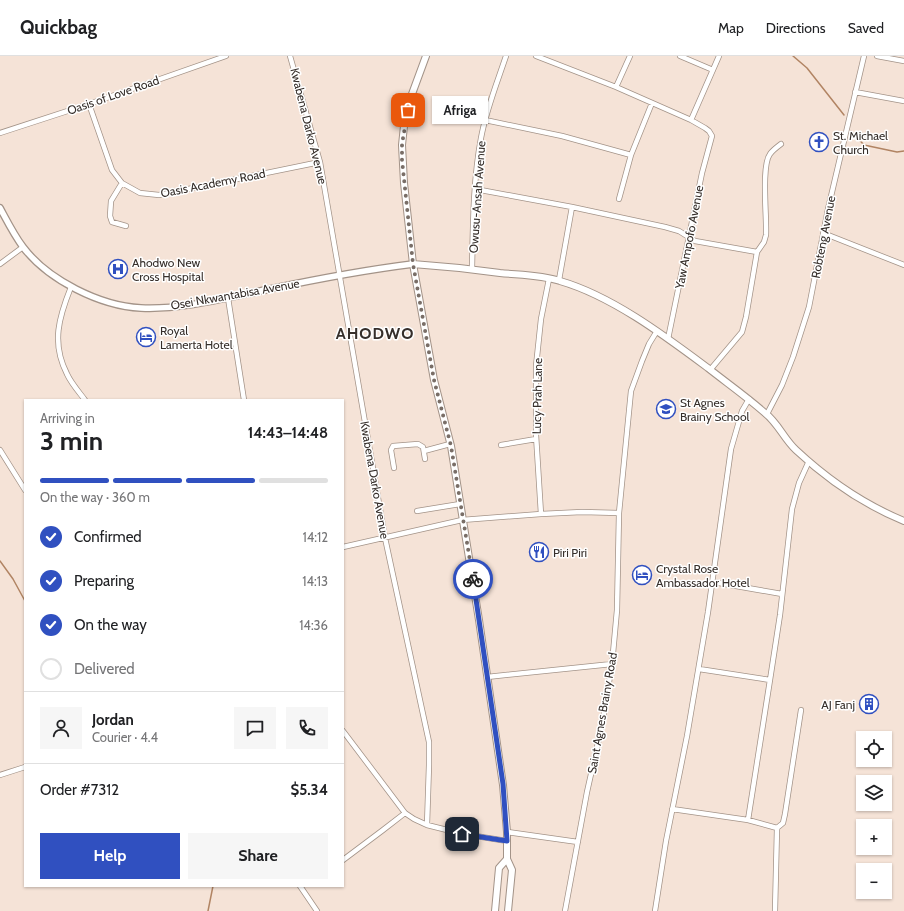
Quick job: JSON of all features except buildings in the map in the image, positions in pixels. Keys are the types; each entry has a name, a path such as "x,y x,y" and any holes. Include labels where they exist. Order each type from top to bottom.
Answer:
{"main road":[{"path":"426,56 412,94 404,126 402,144 404,183 413,264 434,380 450,444 488,677 503,784 507,832 507,859 512,870 508,911"},
{"path":"413,264 472,269 559,280 600,297 668,339 749,399 767,414 796,449 827,476 869,504 904,521"},
{"path":"495,911 499,868 507,859"}],"street":[{"name":"Oasis of Love Road","path":"0,133 89,104 226,56"},
{"name":"Kwabena Darko Avenue","path":"290,56 320,162 385,538 429,742 427,825"},
{"name":"Owusu-Ansah Avenue","path":"472,269 477,160 485,120 506,56"},
{"path":"536,56 616,87 691,120 719,56"},
{"path":"616,87 630,56"},
{"path":"680,56 714,70"},
{"name":"Robteng Avenue","path":"767,414 782,385 809,307 823,233 864,56"},
{"path":"877,56 904,61"},
{"path":"855,92 904,101"},
{"path":"619,199 631,154 652,103"},
{"name":"Oasis Academy Road","path":"89,104 112,170 122,183 140,193 159,195 320,162"},
{"path":"485,120 562,136 631,154"},
{"name":"Yaw Ampofo Avenue","path":"668,339 702,173 712,136 709,131 691,120"},
{"path":"710,370 742,332 746,317 756,252 764,242 766,235 765,185 767,160 769,155 781,144"},
{"path":"122,183 110,201 110,218 112,222 126,226"},
{"path":"475,189 572,207 665,227 679,231 689,238 703,243 756,252"},
{"path":"559,280 572,207"},
{"name":"Osei Nkwantabisa Avenue","path":"0,208 23,247 54,277 71,287 92,296 114,303 141,308 178,306 228,298 340,275 413,264"},
{"path":"823,233 904,265"},
{"path":"0,264 23,247"},
{"name":"Lucy Prah Lane","path":"541,514 536,439 536,366 538,340 549,279"},
{"path":"71,287 58,325 61,360 67,376 84,399"},
{"path":"228,298 244,399"},
{"name":"Saint Agnes Brainy Road","path":"565,911 587,792 602,725 612,664 616,610 619,513 631,391 644,355 657,332"},
{"path":"655,911 672,809 699,669 713,582 731,449 742,411 749,399"},
{"path":"501,445 536,439"},
{"path":"394,468 391,450 393,446 418,444 423,447 426,459"},
{"path":"424,451 450,444"},
{"path":"0,450 24,488"},
{"path":"748,820 770,680 792,509 799,483 809,461"},
{"path":"417,511 460,504"},
{"path":"344,547 462,520 582,512 619,513"},
{"path":"713,582 782,594"},
{"path":"488,677 612,664"},
{"path":"699,669 770,680"},
{"path":"775,911 778,828 783,823 785,814 801,710"},
{"path":"344,732 405,813 427,825 462,834 507,841"},
{"path":"0,775 24,767"},
{"path":"672,809 748,820 778,828"},
{"path":"344,859 405,813"},
{"path":"507,832 578,842"},
{"path":"302,887 316,911"}],"waterway":[{"path":"793,56 807,68 844,115"},
{"path":"851,131 864,145 897,152 904,151"},
{"path":"0,561 13,579 24,599"},
{"path":"208,911 213,887"}],"way so far":[{"path":"408,110 404,126 402,160 413,264 434,380 451,446 462,520 473,579"}],"place":[{"name":"Afriga","path":"408,110"},
{"name":"St. Michael Church","path":"819,142"},
{"name":"Ahodwo New Cross Hospital","path":"118,269"},
{"name":"Royal Lamerta Hotel","path":"146,337"},
{"name":"St Agnes Brainy School","path":"666,409"},
{"name":"Piri Piri","path":"539,552"},
{"name":"Crystal Rose Ambassador Hotel","path":"642,575"},
{"name":"AJ Fanj","path":"869,704"}],"district":[{"name":"AHODWO","path":"375,333"}],"route":[{"path":"462,834 507,841 503,784 497,736 473,579"}]}
